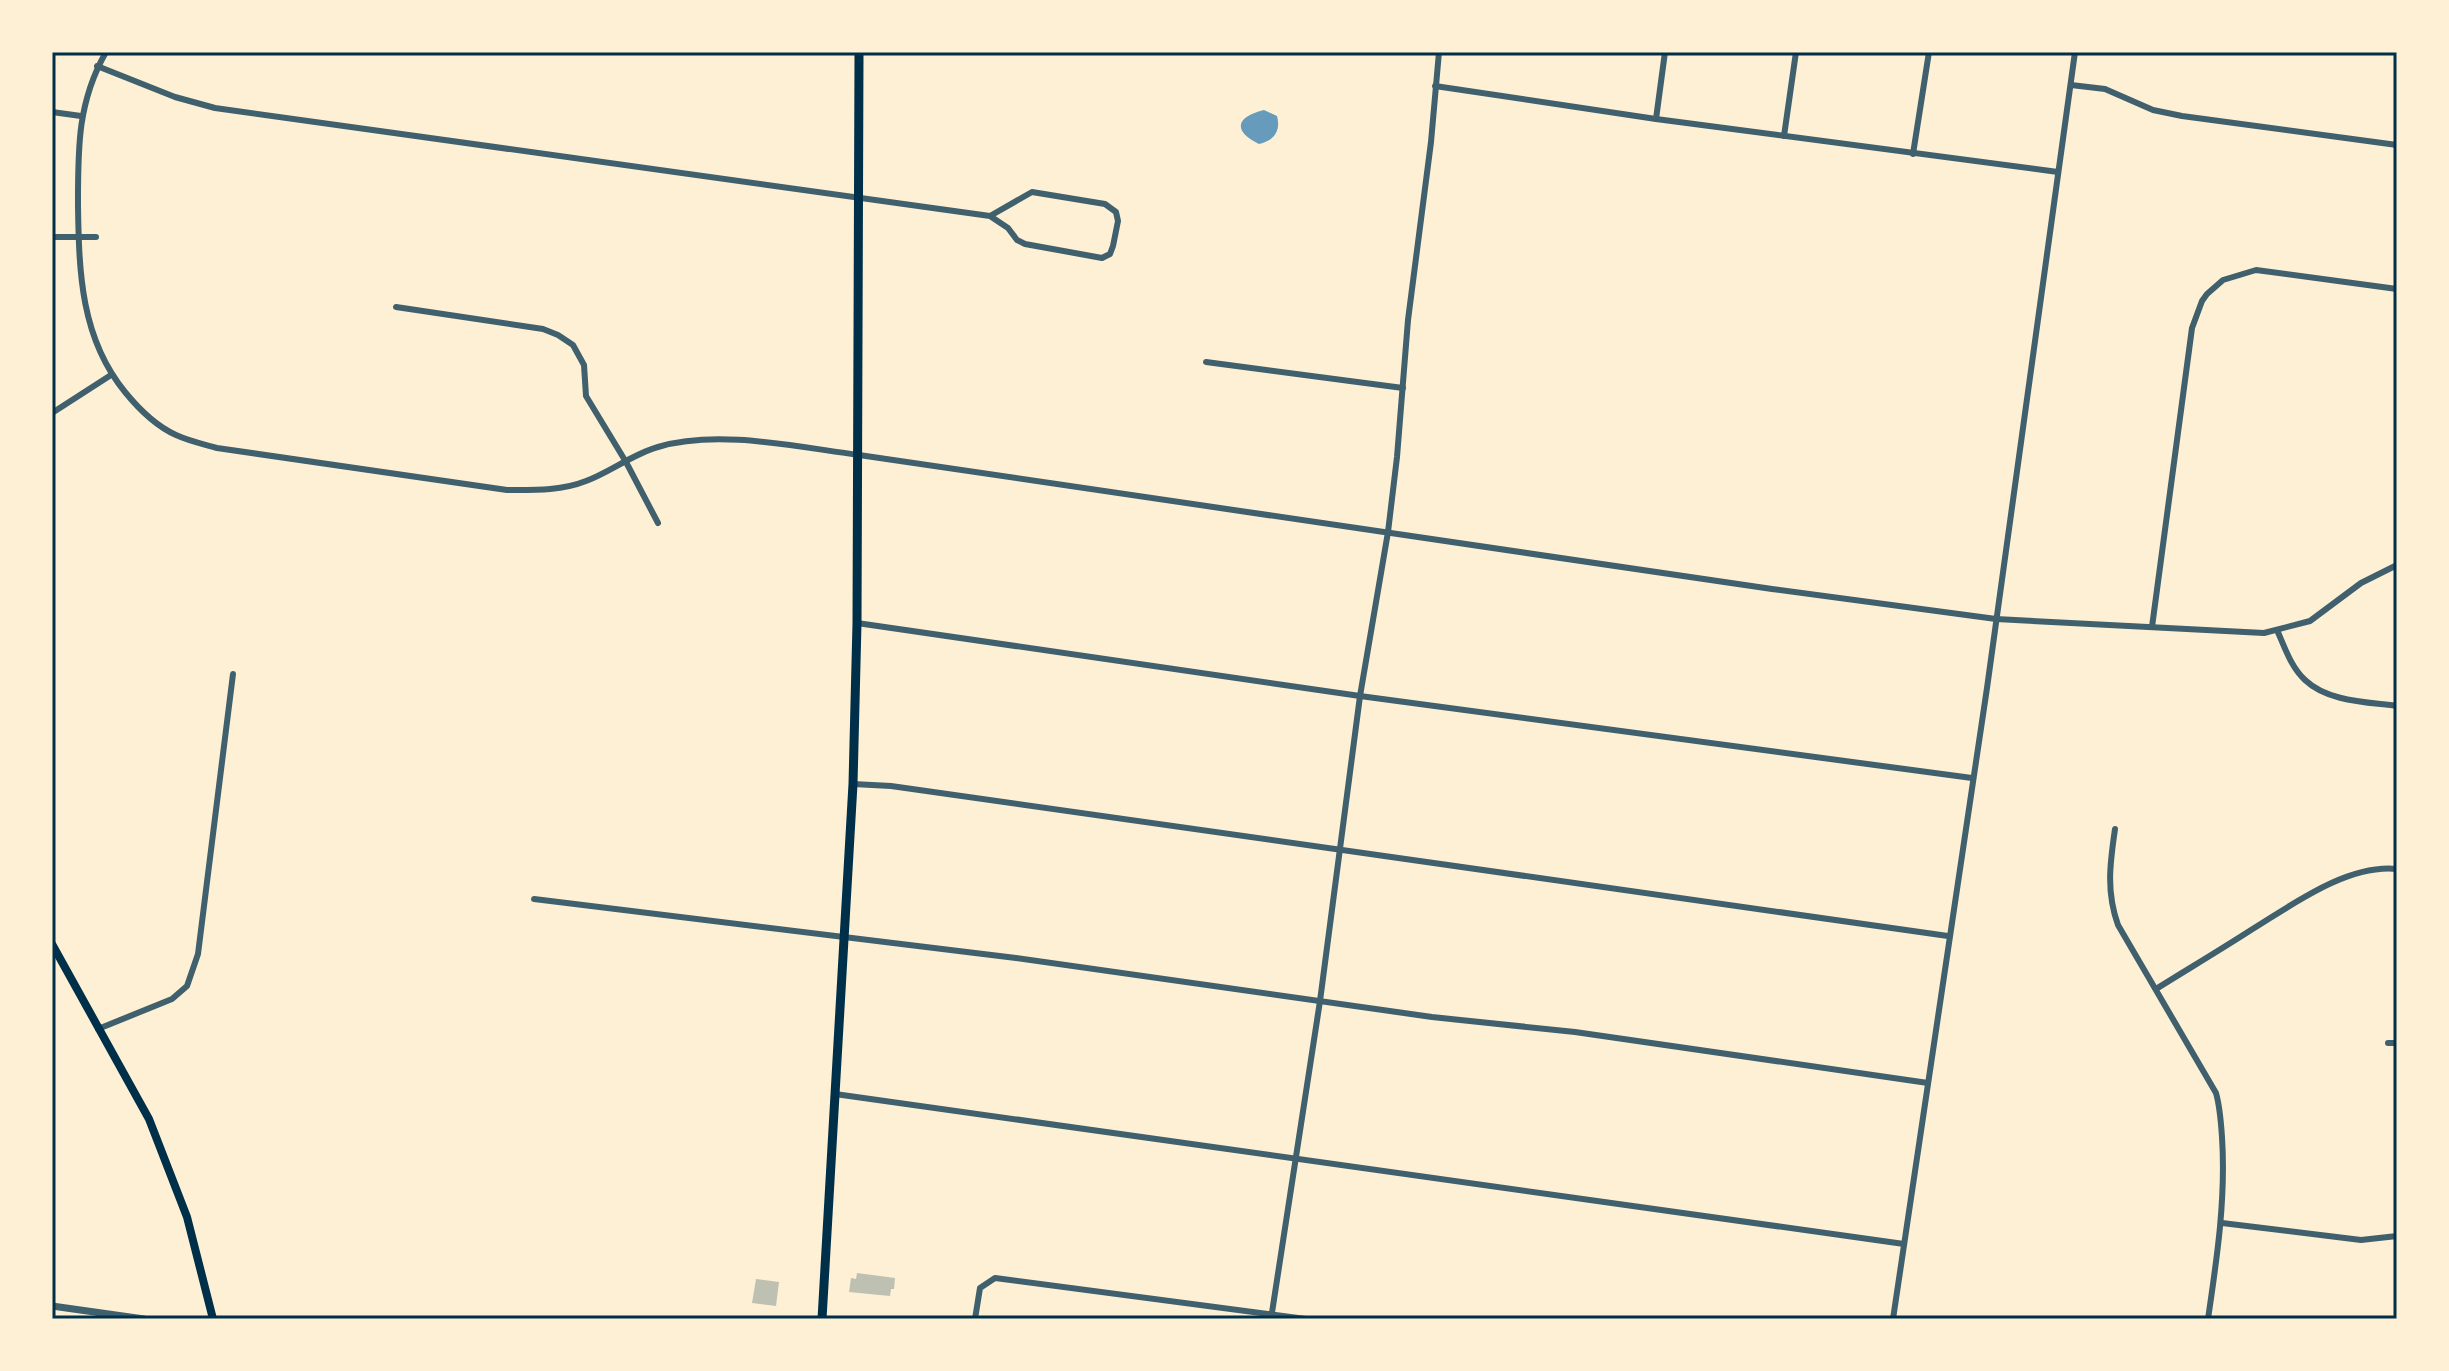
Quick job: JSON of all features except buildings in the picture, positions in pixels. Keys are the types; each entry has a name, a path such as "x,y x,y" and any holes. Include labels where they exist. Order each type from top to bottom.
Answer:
{"main road":[{"path":"822,1319 853,784 859,455 859,52"},
{"path":"52,944 149,1119 176,1184 213,1319"}],"street":[{"path":"106,52 87,91 81,116 78,180 80,274 93,338 111,375 138,408 175,434 217,448 507,490 554,489 585,482 656,447 699,438 739,440 1996,619 2264,633 2310,621 2361,583 2397,565"},
{"path":"1272,1317 1320,1001 1360,696 1388,532 1408,320 1439,52"},
{"path":"1656,119 1665,52"},
{"path":"1784,136 1796,52"},
{"path":"1913,154 1929,52"},
{"path":"1893,1319 1996,619 2075,52"},
{"path":"97,66 175,97 215,108 990,216 1025,244 1102,258 1110,254 1118,221 1116,212 1105,204 1032,192 990,216"},
{"path":"2071,85 2105,89 2153,110 2182,116 2397,145"},
{"path":"1435,86 1656,119 2058,172"},
{"path":"52,112 81,116"},
{"path":"52,237 96,237"},
{"path":"2152,627 2192,328 2207,294 2223,280 2256,270 2397,289"},
{"path":"396,307 543,329 573,345 584,365 586,396 658,523"},
{"path":"1408,320 1417,322"},
{"path":"1206,362 1403,388"},
{"path":"52,413 111,375"},
{"path":"857,623 1360,696 1972,778"},
{"path":"2277,630 2291,663 2306,681 2323,692 2397,706"},
{"path":"98,1029 172,999 187,986 198,954 233,674"},
{"path":"853,784 891,786 1948,936"},
{"path":"2115,829 2109,868 2110,905 2118,925 2216,1093 2220,1105 2224,1167 2222,1223 2208,1319"},
{"path":"2156,989 2313,893 2362,872 2397,869"},
{"path":"534,899 1016,958 1432,1017 1575,1032 1928,1083"},
{"path":"2388,1043 2397,1043"},
{"path":"835,1094 1904,1244"},
{"path":"2222,1223 2361,1240 2397,1236"},
{"path":"975,1319 980,1288 995,1278 1272,1317 1306,1319"},
{"path":"52,1306 144,1319"}],"water":[{"path":"1264,110 1277,116 1278,126 1272,138 1259,144 1245,134 1241,125 1247,116"}]}
